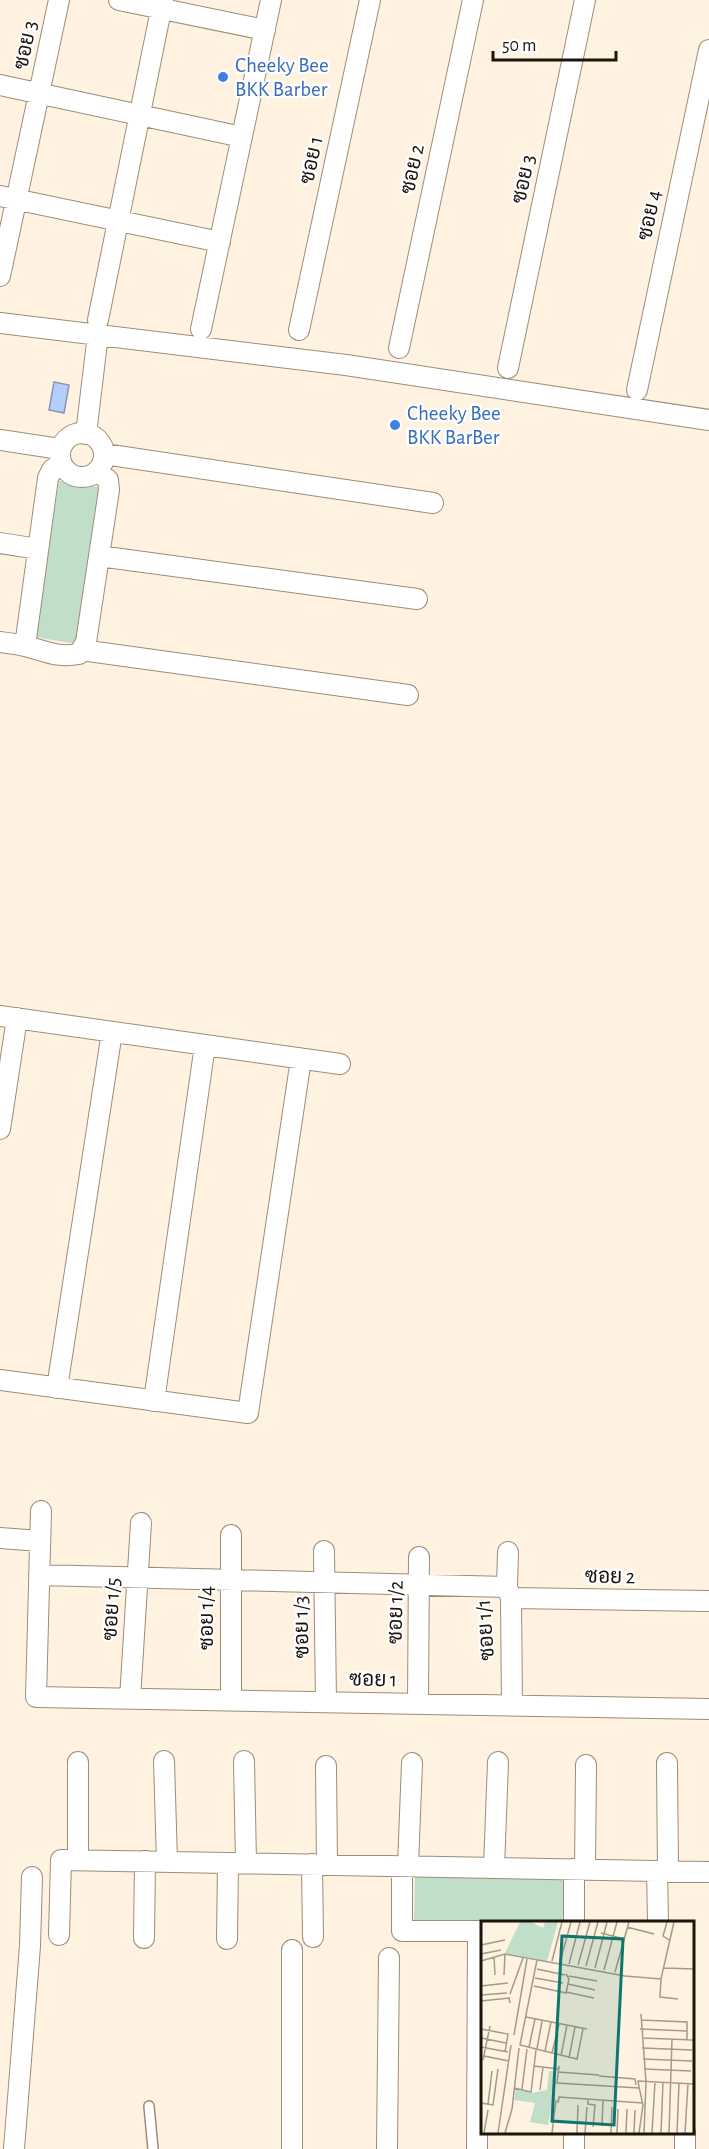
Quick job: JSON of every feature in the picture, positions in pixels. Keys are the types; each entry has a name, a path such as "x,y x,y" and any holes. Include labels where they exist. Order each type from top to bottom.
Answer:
{"street":[{"name":"ซอย 3","path":"0,276 8,197 39,94 59,0"},
{"path":"119,0 162,4 265,30"},
{"path":"201,329 271,0"},
{"name":"ซอย 1","path":"299,330 370,0"},
{"name":"ซอย 2","path":"399,348 473,0"},
{"name":"ซอย 3","path":"508,368 585,0"},
{"path":"86,434 98,327 162,4"},
{"name":"ซอย 4","path":"637,390 709,50"},
{"path":"0,86 242,137"},
{"path":"8,197 220,242"},
{"path":"0,323 98,327 709,420"},
{"path":"0,642 25,646 48,654 67,656 79,654 86,642 108,480 100,462 101,444 96,438 86,434 75,434 69,437 48,478 25,646"},
{"path":"0,440 61,456 71,474 77,477 92,475 100,462"},
{"path":"100,462 433,503"},
{"path":"0,543 38,549"},
{"path":"99,556 417,599"},
{"path":"81,650 408,695"},
{"path":"0,1129 9,1017 339,1064"},
{"path":"57,1388 112,1032"},
{"path":"154,1401 205,1045"},
{"path":"0,1380 249,1413 302,1059"},
{"path":"39,1575 41,1511"},
{"name":"ซอย 1/5","path":"130,1699 141,1523"},
{"name":"ซอย 1/4","path":"231,1535 231,1700"},
{"path":"0,1538 40,1541"},
{"name":"ซอย 1/3","path":"324,1551 326,1702"},
{"name":"ซอย 1/1","path":"508,1552 512,1705"},
{"name":"ซอย 1/2","path":"417,1704 419,1557"},
{"name":"ซอย 1","path":"39,1575 36,1697 709,1708"},
{"name":"ซอย 2","path":"39,1575 419,1585 509,1593 709,1601"},
{"path":"164,1761 167,1862"},
{"path":"227,1939 237,1863 244,1761"},
{"path":"78,1762 78,1860"},
{"path":"494,1868 498,1762"},
{"path":"412,1763 402,1931 478,1931 480,2019 477,2149"},
{"path":"658,1921 667,1763"},
{"path":"574,1921 580,1869 586,1765"},
{"path":"313,1937 326,1766"},
{"path":"59,1935 61,1860 709,1872"},
{"path":"144,1938 145,1861"},
{"path":"14,2149 30,1946 32,1877"},
{"path":"292,1950 292,2149"},
{"path":"387,2149 388,1959"}],"lane":[{"path":"149,2106 153,2149"}],"green space":[{"path":"59,481 99,487 76,644 35,637"},
{"path":"415,1874 566,1878 565,1921 414,1920"}],"water":[{"path":"54,382 69,385 64,413 49,410"}],"place":[{"name":"Cheeky Bee BKK Barber","path":"223,77"},
{"name":"Cheeky Bee BKK BarBer","path":"395,425"}]}
